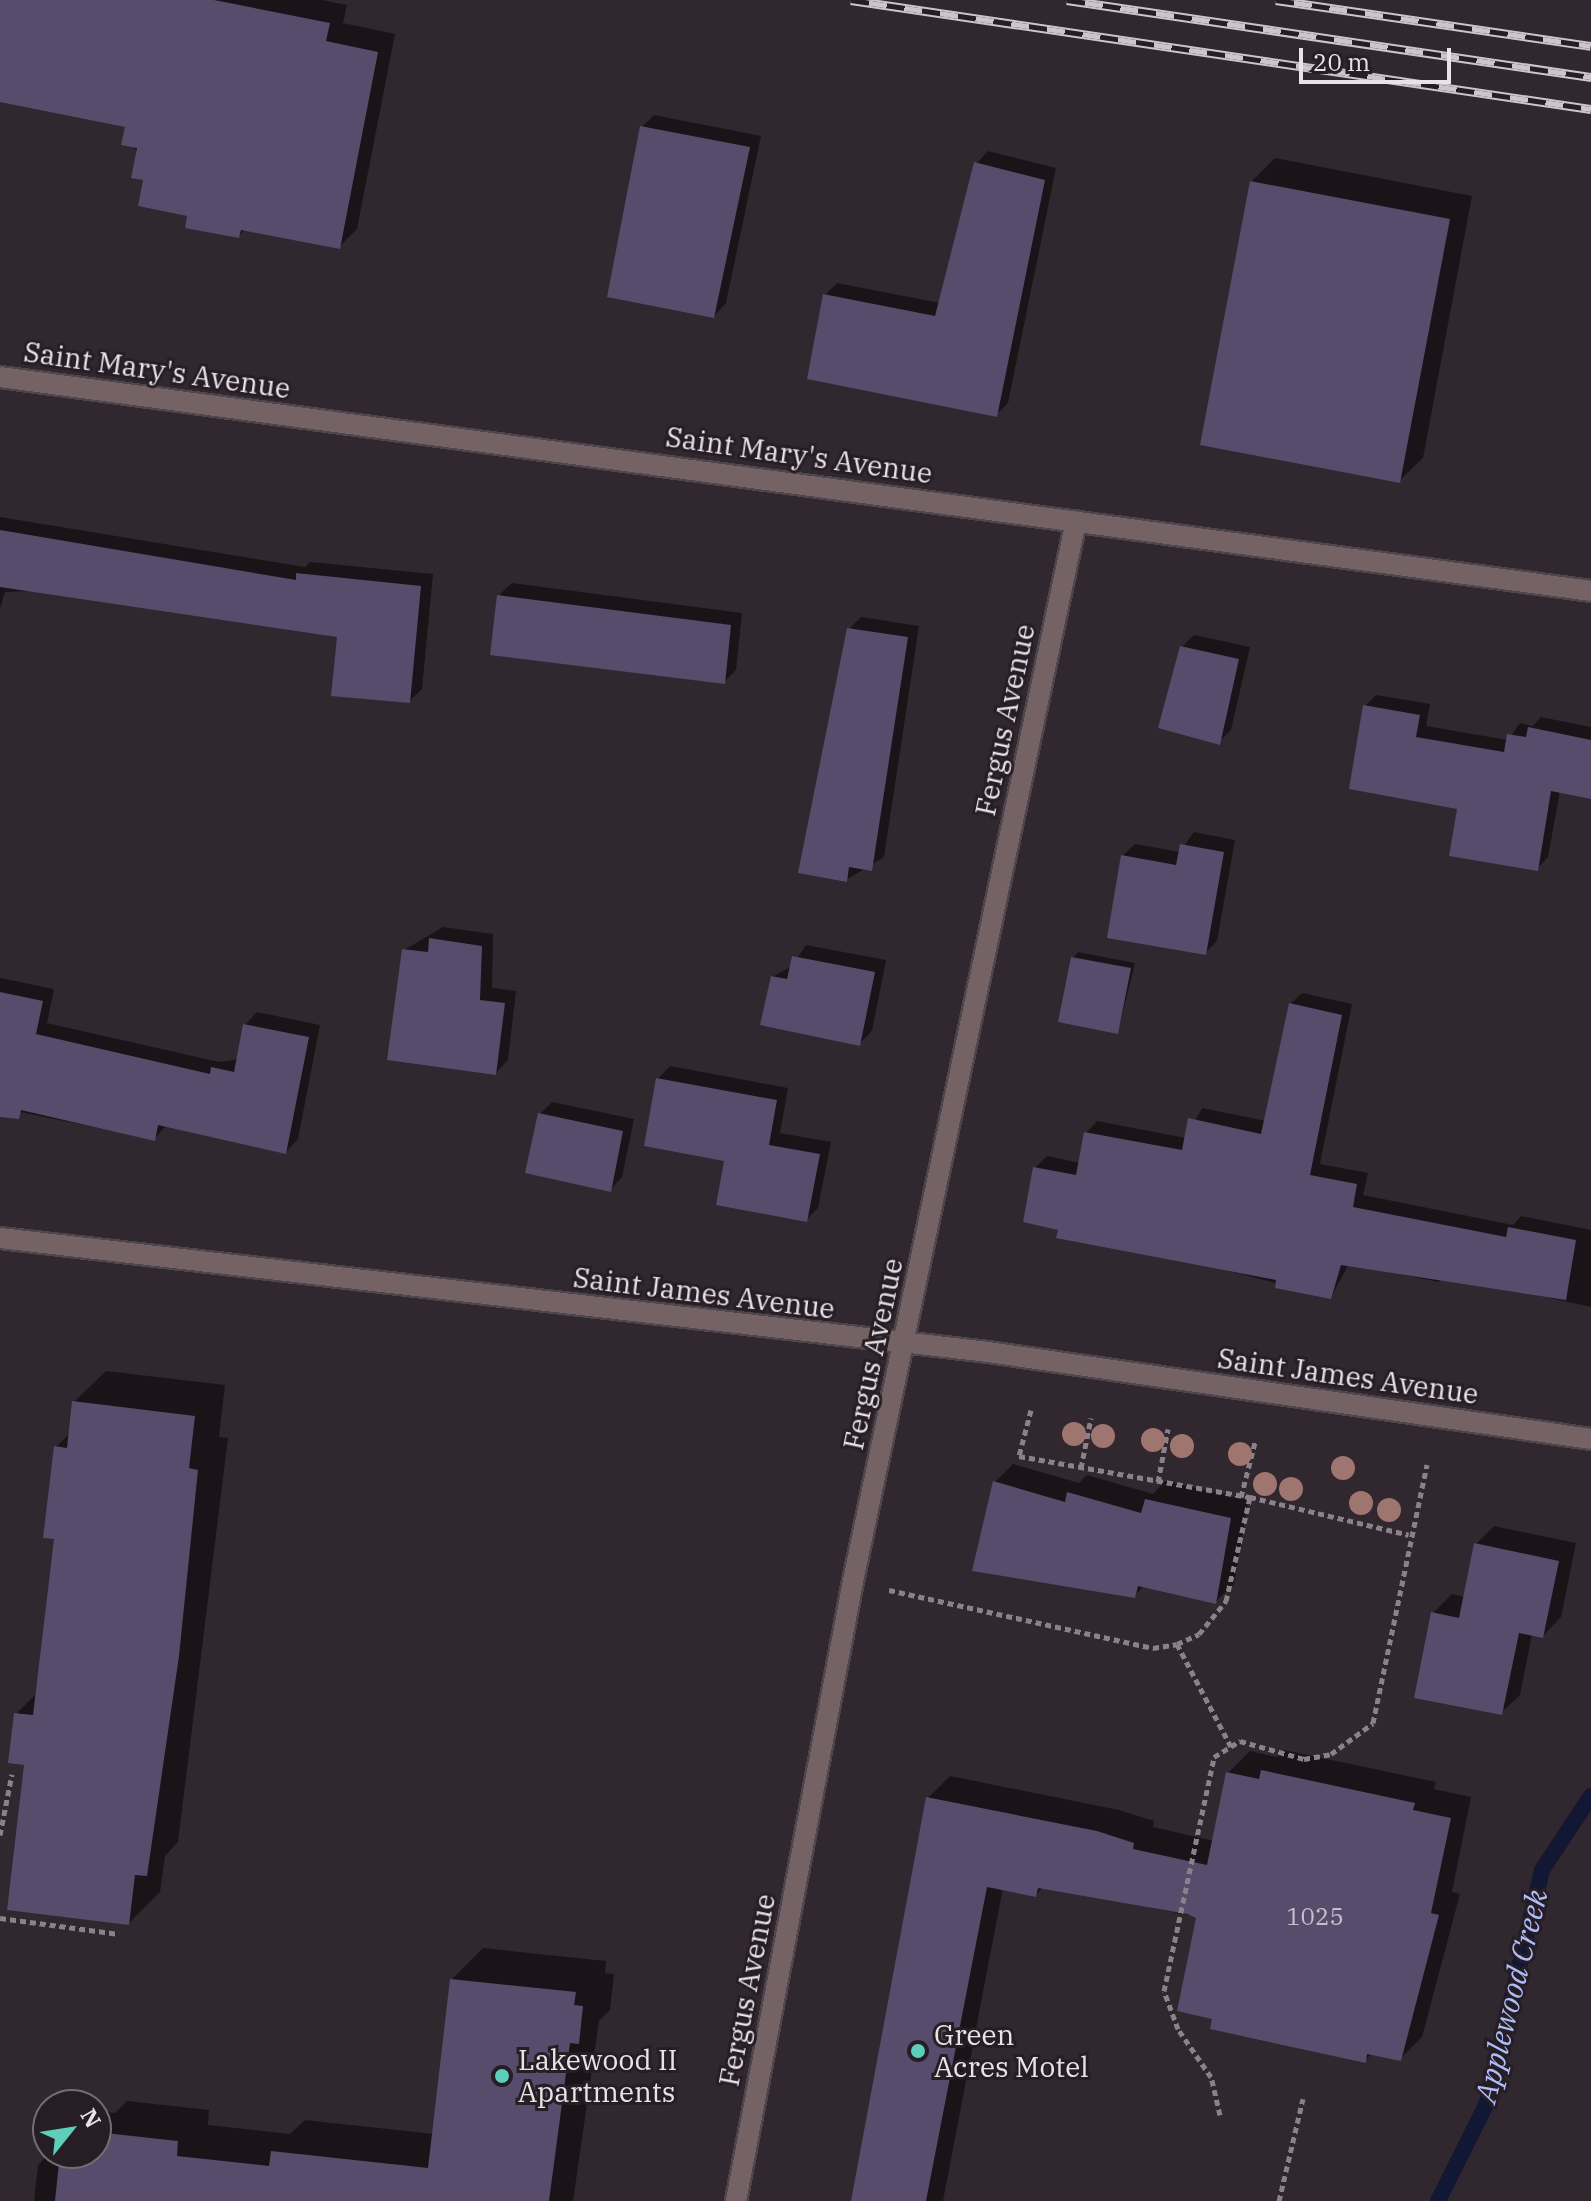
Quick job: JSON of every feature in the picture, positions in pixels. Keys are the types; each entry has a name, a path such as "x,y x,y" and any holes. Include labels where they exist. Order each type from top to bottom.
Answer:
{"street":[{"name":"Saint Mary's Avenue","path":"0,377 1591,591"},
{"name":"Fergus Avenue","path":"736,2201 853,1581 1076,521"},
{"name":"Saint James Avenue","path":"0,1238 903,1345 1591,1439"}],"path":[{"path":"1031,1410 1019,1456 1250,1497 1409,1535"},
{"path":"1081,1468 1091,1418"},
{"path":"1158,1482 1168,1429"},
{"path":"1241,1497 1255,1442"},
{"path":"1220,2115 1211,2077 1178,2029 1164,1991 1214,1757 1240,1741 1318,1757 1355,1742 1373,1723 1409,1535 1427,1465"},
{"path":"853,1581 1153,1648 1177,1644 1199,1634 1226,1601 1250,1497"},
{"path":"1177,1644 1231,1747"},
{"path":"0,1835 12,1774"},
{"path":"0,1918 119,1934"},
{"path":"1279,2201 1303,2099"}],"building":[{"path":"0,0 214,0 330,23 326,41 378,52 340,249 241,230 239,238 185,228 187,216 138,206 143,180 131,178 137,148 121,145 125,127 0,102"},
{"path":"640,126 750,147 714,318 607,297"},
{"path":"974,162 1045,180 997,417 807,379 823,294 935,316"},
{"path":"1250,181 1450,219 1400,483 1200,445"},
{"path":"0,530 296,580 296,573 421,586 410,703 331,696 337,637 0,587"},
{"path":"497,595 731,625 725,684 490,655"},
{"path":"847,628 908,637 872,871 849,867 847,882 798,873"},
{"path":"1180,646 1239,659 1220,745 1158,728"},
{"path":"1363,705 1420,715 1416,737 1504,752 1507,734 1526,737 1528,727 1591,740 1591,799 1551,791 1538,871 1449,856 1457,809 1349,789"},
{"path":"1180,844 1224,852 1206,955 1107,938 1121,855 1176,865"},
{"path":"429,938 482,946 480,1000 505,1003 496,1075 387,1060 402,949 428,952"},
{"path":"792,956 875,972 860,1046 760,1025 771,976 787,979"},
{"path":"1071,957 1131,968 1118,1034 1058,1022"},
{"path":"0,992 43,1001 36,1034 210,1074 211,1067 234,1072 243,1024 309,1037 286,1154 158,1125 155,1141 21,1110 19,1119 0,1117"},
{"path":"1289,1003 1342,1015 1310,1175 1357,1184 1353,1207 1506,1237 1508,1227 1576,1240 1566,1300 1341,1265 1331,1299 1275,1288 1276,1280 1056,1238 1058,1230 1023,1222 1033,1167 1076,1175 1084,1132 1182,1150 1188,1118 1261,1134"},
{"path":"656,1078 777,1100 769,1145 820,1154 807,1222 716,1205 724,1161 644,1146"},
{"path":"538,1113 623,1131 611,1192 525,1173"},
{"path":"72,1401 195,1416 189,1468 198,1470 179,1656 147,1876 135,1875 129,1925 7,1910 24,1765 8,1763 14,1713 33,1715 54,1539 43,1538 54,1446 67,1448"},
{"path":"993,1481 1065,1502 1067,1492 1141,1513 1145,1499 1231,1518 1216,1604 1138,1586 1135,1598 972,1571"},
{"path":"1474,1543 1559,1561 1543,1638 1519,1633 1502,1715 1414,1698 1431,1612 1459,1618"},
{"path":"1261,1770 1415,1803 1413,1810 1451,1818 1431,1913 1439,1915 1401,2061 1367,2054 1366,2063 1210,2029 1212,2019 1177,2011 1196,1918 1187,1914 1038,1888 1036,1897 987,1887 926,2201 851,2201 926,1797 1097,1831 1134,1843 1133,1849 1207,1865 1226,1772 1259,1779"},
{"name":"Lakewood II Apartments","path":"450,1979 576,1992 574,2005 583,2006 579,2044 570,2043 549,2201 55,2201 58,2169 112,2169 112,2134 178,2141 177,2156 269,2166 271,2151 428,2168"}],"waterway":[{"name":"Applewood Creek","path":"1438,2201 1487,2103 1542,1870 1591,1796"}],"railway":[{"path":"851,0 1591,109"},
{"path":"1067,0 1591,77"},
{"path":"1276,0 1591,46"}],"place":[{"name":"Green Acres Motel","path":"918,2051"},
{"name":"Lakewood II Apartments","path":"502,2076"}]}
